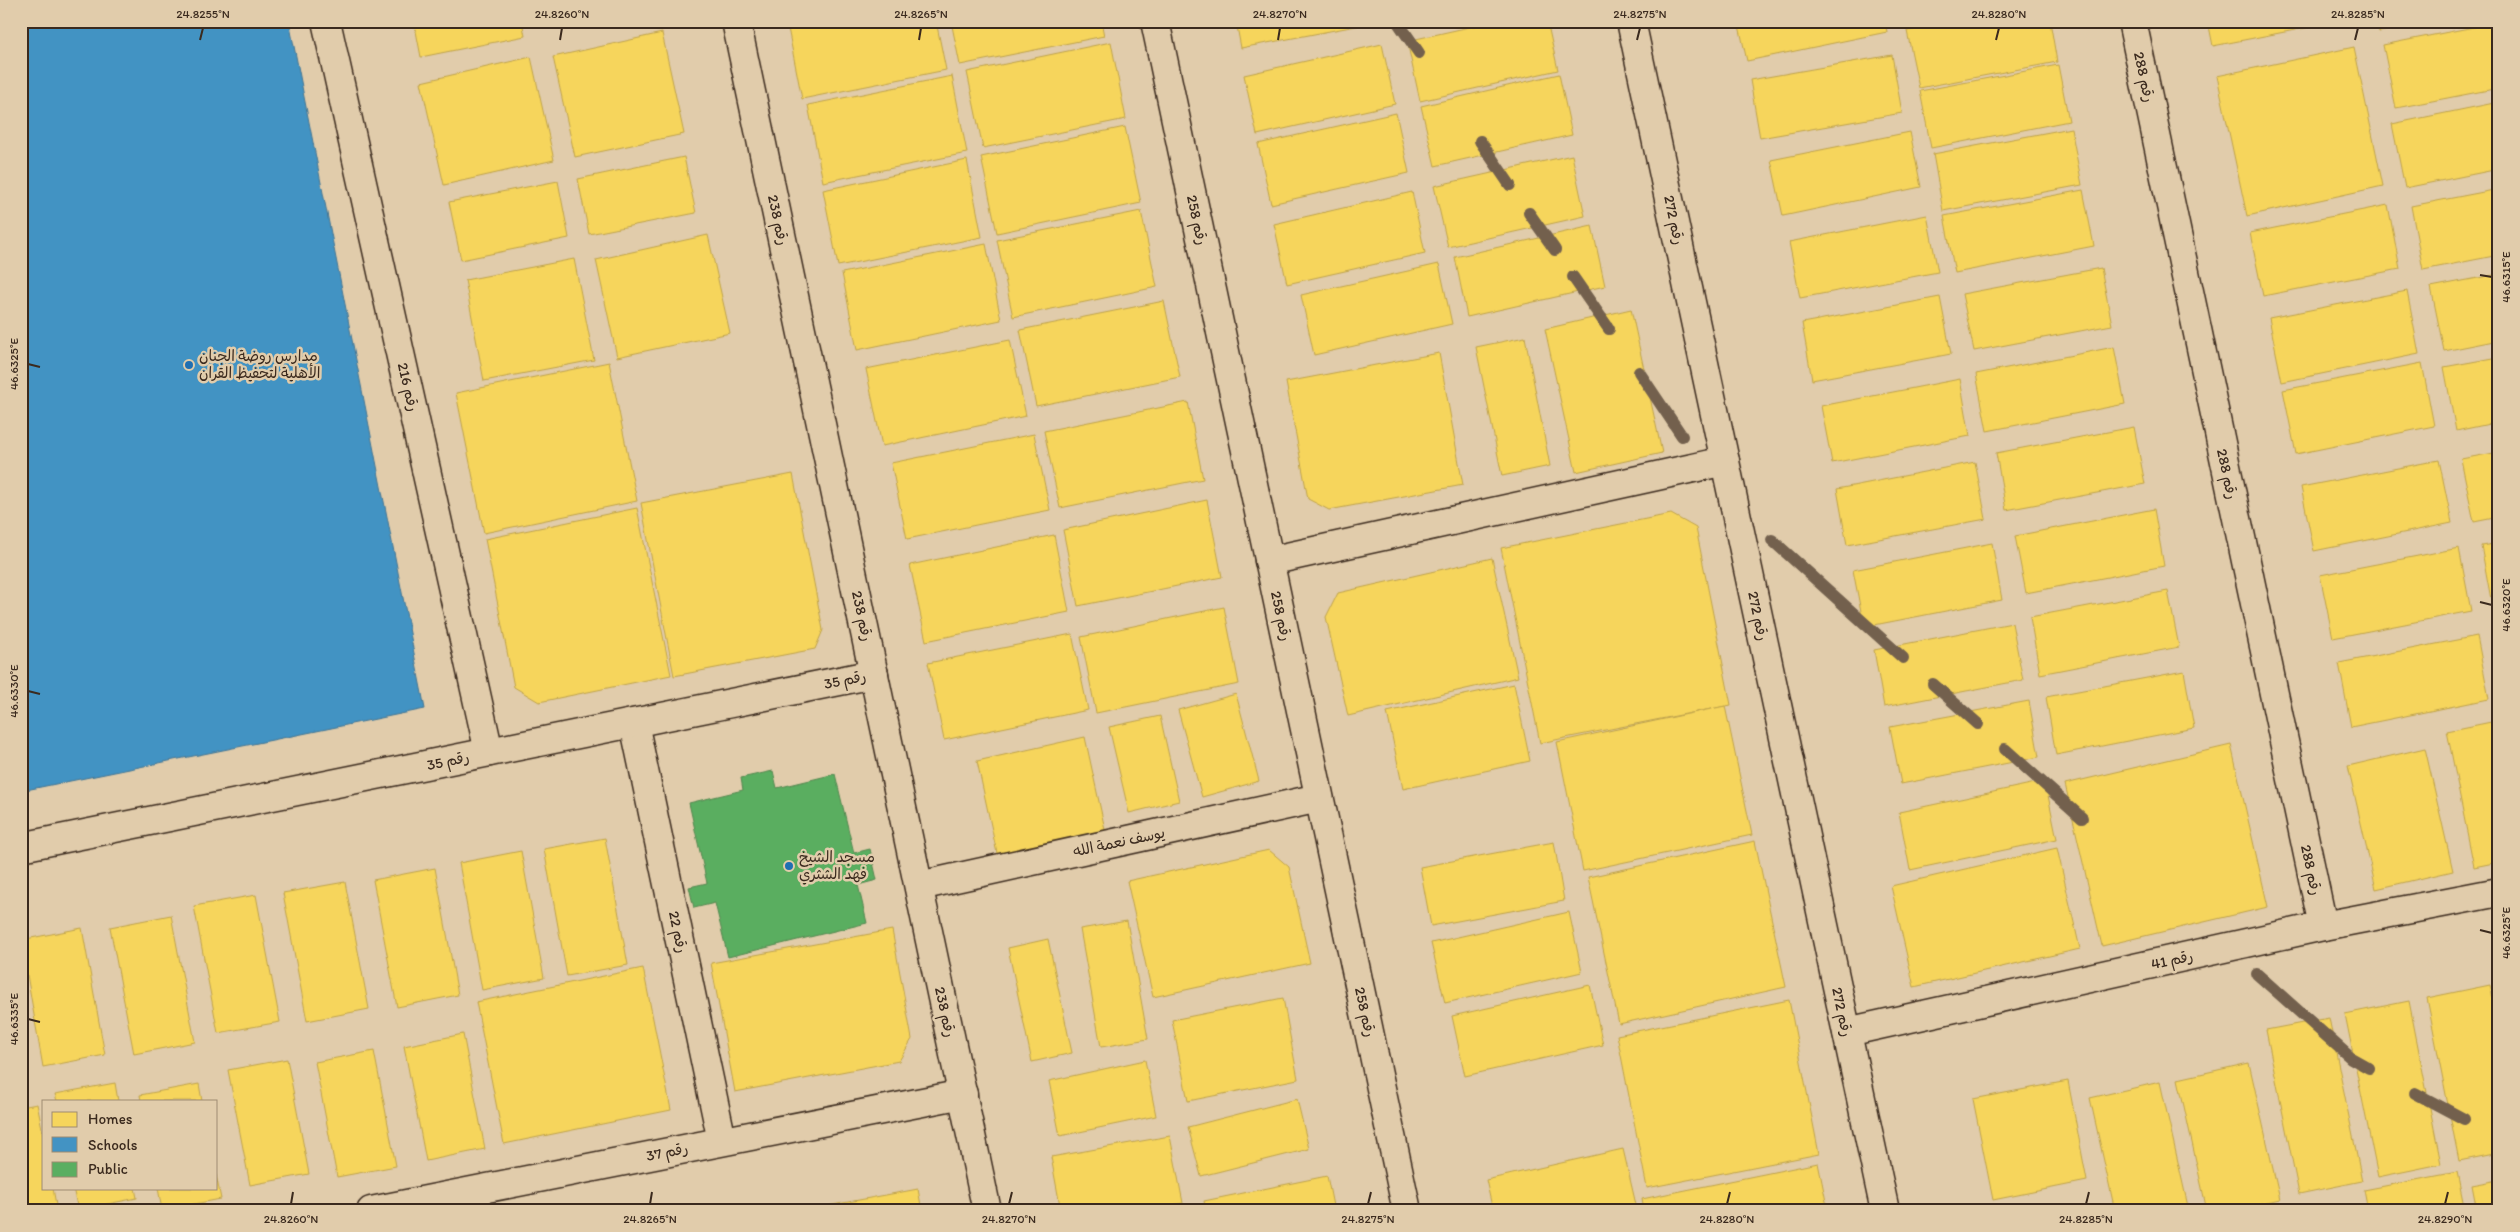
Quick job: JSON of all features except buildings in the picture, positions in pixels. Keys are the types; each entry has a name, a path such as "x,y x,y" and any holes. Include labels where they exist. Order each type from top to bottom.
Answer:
{"street":[{"name":"رقم 216","path":"326,21 489,752"},
{"name":"رقم 238","path":"736,21 987,1211"},
{"name":"رقم 258","path":"1155,21 1407,1211"},
{"name":"رقم 272","path":"1631,21 1885,1211"},
{"name":"رقم 288","path":"2132,21 2323,926"},
{"path":"1269,561 1725,461"},
{"name":"رقم 35","path":"21,847 874,674"},
{"name":"رقم 22","path":"634,723 722,1142"},
{"name":"يوسف نعمة الله","path":"918,886 1319,798"},
{"name":"رقم 41","path":"1847,1032 2323,926 2499,892"},
{"name":"رقم 37","path":"371,1211 963,1094"}],"waterway":[{"path":"1397,21 1419,53"},
{"path":"1480,141 1510,185"},
{"path":"1529,213 1555,250"},
{"path":"1573,277 1609,329"},
{"path":"1639,372 1682,436"},
{"path":"1772,540 1903,658"},
{"path":"1933,684 1978,724"},
{"path":"2005,749 2082,818"},
{"path":"2257,974 2351,1058 2369,1068"},
{"path":"2415,1093 2464,1119"}],"place":[{"name":"مدارس روضة الجنان الأهلية لتحفيظ القران","path":"189,365"},
{"name":"مسجد الشيخ فهد الشثري","path":"789,866"}]}
